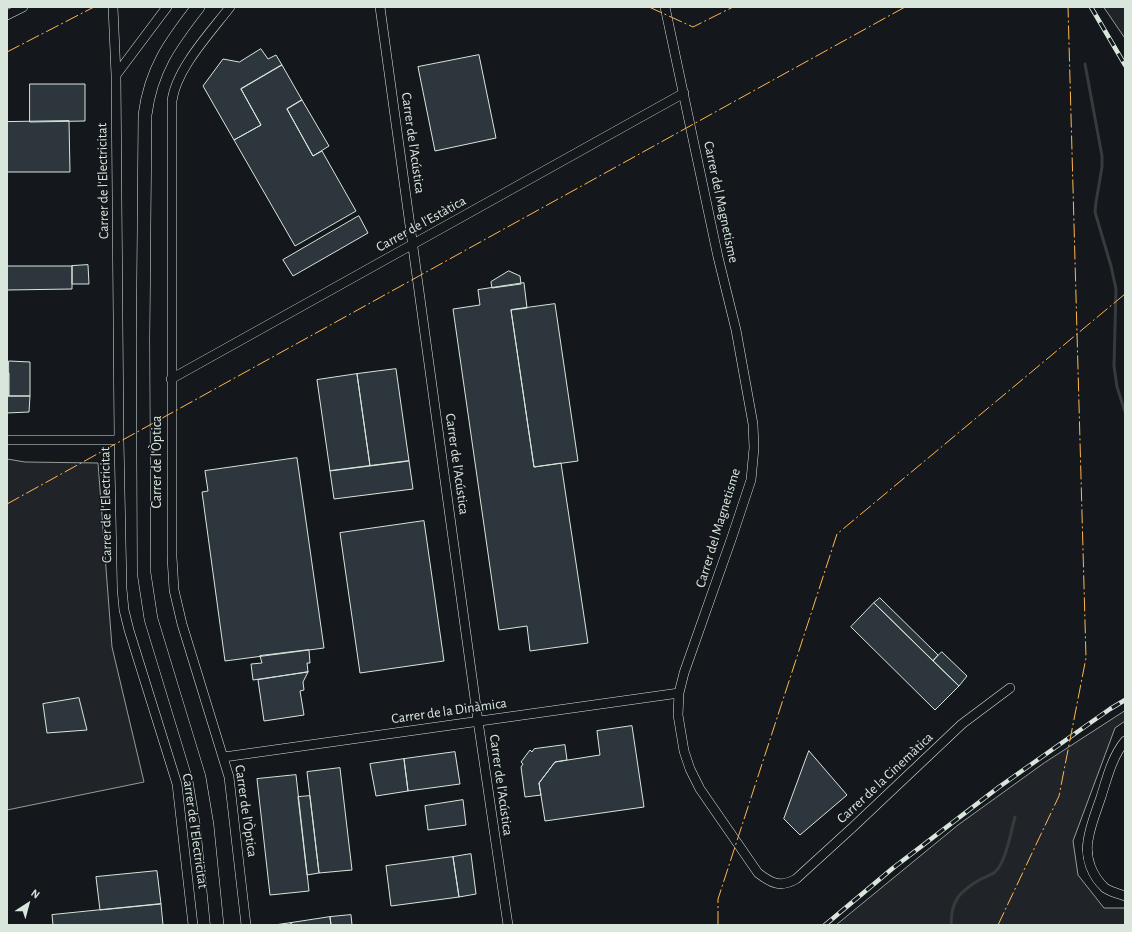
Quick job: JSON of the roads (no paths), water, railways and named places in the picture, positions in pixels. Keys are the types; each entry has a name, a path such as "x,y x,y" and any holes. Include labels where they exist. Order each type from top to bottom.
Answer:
{"street":[{"path":"7,15 23,7"},
{"name":"Carrer de l'Electricitat","path":"113,7 116,76 121,570 124,610 177,784 193,925"},
{"path":"116,76 167,7"},
{"path":"198,7 172,41 161,60 150,85 145,115 143,384 144,573 151,620 199,777 207,825 216,925"},
{"name":"Carrer de l'Òptica","path":"230,7 186,64 178,78 173,94 171,379 172,557 174,590 182,624 224,757 232,793 246,925"},
{"name":"Carrer de l'Acústica","path":"380,7 478,721 508,925"},
{"name":"Carrer del Magnetisme","path":"665,7 718,257 736,330 753,424 754,448 750,480 732,537 684,673 679,693 678,715 684,751 690,769 700,789 758,872 771,882 778,884"},
{"name":"Carrer de l'Estàtica","path":"171,379 684,93"},
{"path":"7,440 119,440"},
{"name":"Carrer de la Cinemàtica","path":"778,884 790,882 796,879 962,724 1010,688"},
{"name":"Carrer de la Dinàmica","path":"224,757 679,693"},
{"path":"1125,742 1115,756 1111,766 1087,842 1087,856 1091,869 1097,878 1106,888 1125,896"}],"waterway":[{"path":"1085,64 1102,156 1102,167 1095,212 1111,266 1116,289 1114,366 1117,387 1125,412"},
{"path":"951,925 953,909 962,892 981,879 995,872 999,867 1005,854 1015,817"}],"railway":[{"path":"1091,7 1125,65"},
{"path":"825,925 893,868 999,787 1125,700"}]}
